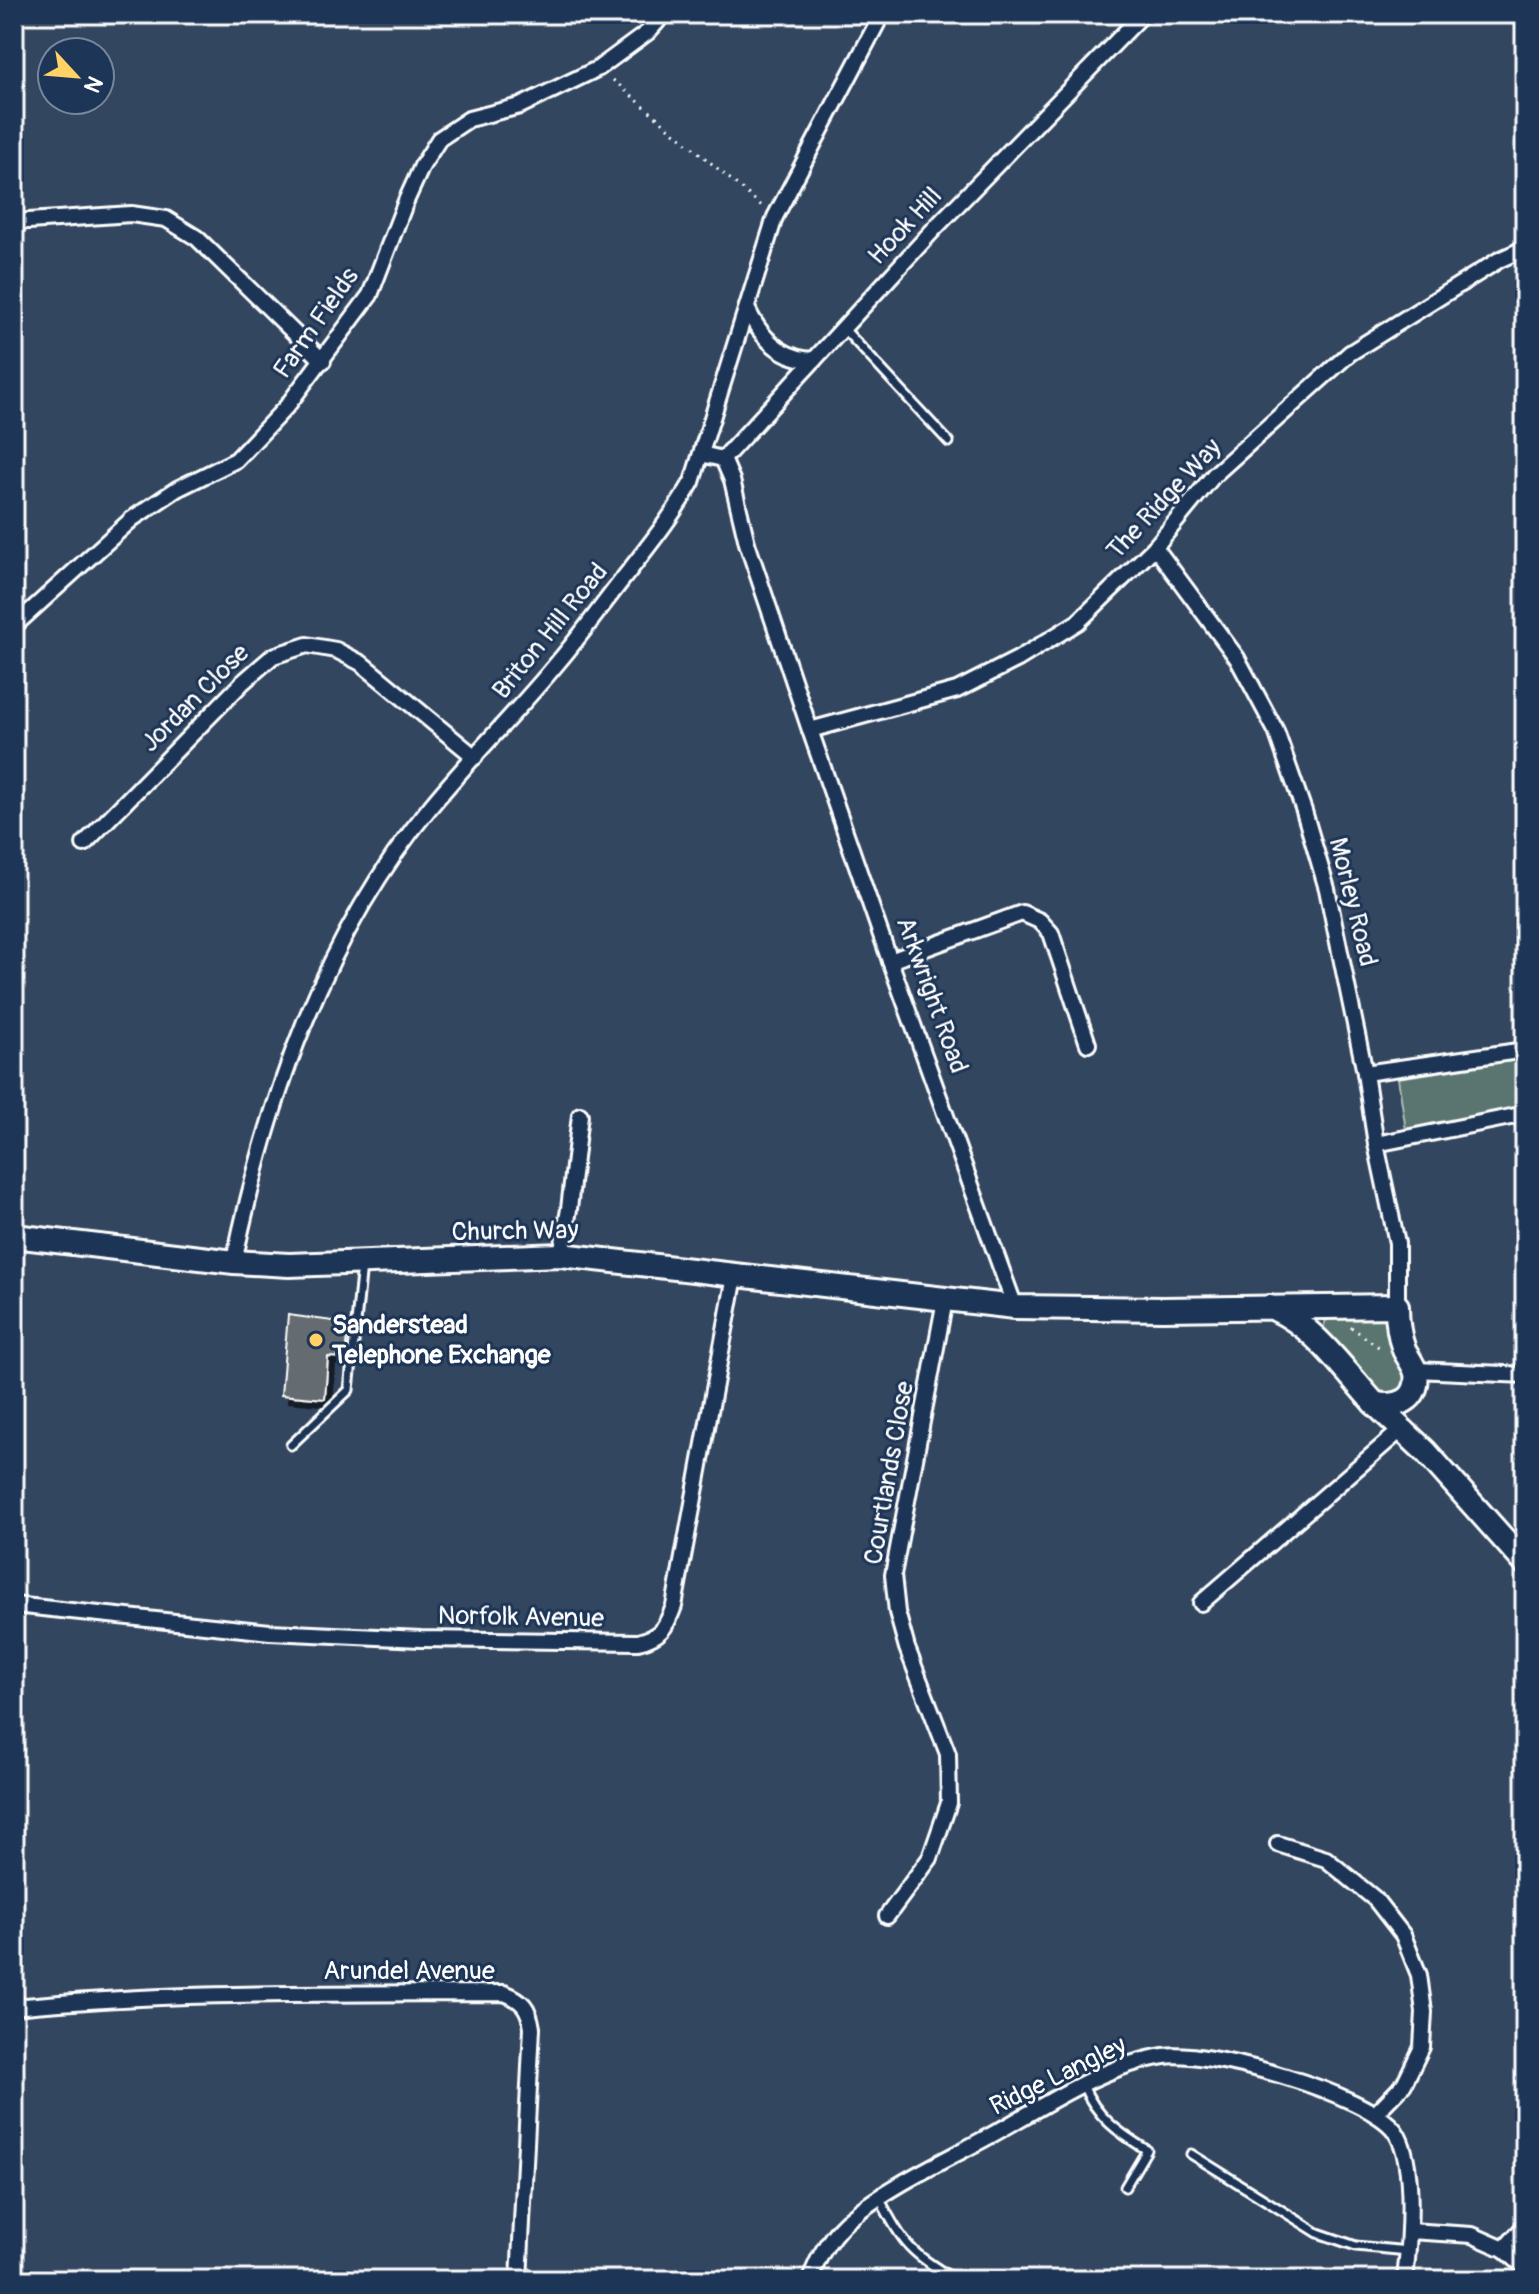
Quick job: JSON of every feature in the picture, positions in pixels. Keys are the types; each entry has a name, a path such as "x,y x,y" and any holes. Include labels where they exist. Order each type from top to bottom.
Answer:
{"street":[{"name":"Farm Fields","path":"14,626 132,519 177,489 236,460 287,406 370,295 406,201 439,139 469,119 520,106 599,68 648,32 664,14"},
{"name":"Briton Hill Road","path":"234,1262 252,1178 275,1101 316,993 389,865 430,808 560,661 675,513 692,482 775,217 882,14"},
{"name":"Hook Hill","path":"723,459 935,228 1143,14"},
{"path":"14,222 131,214 166,219 207,247 323,361"},
{"name":"The Ridge Way","path":"810,730 957,690 1018,659 1078,622 1155,547 1214,475 1350,353 1499,260 1525,248"},
{"path":"747,308 755,326 782,352 799,359 814,360"},
{"path":"701,454 723,459"},
{"name":"Arkwright Road","path":"723,459 732,480 747,543 810,730 1015,1307"},
{"name":"Morley Road","path":"1155,547 1237,658 1276,731 1304,811 1327,889 1397,1243 1397,1306"},
{"name":"Jordan Close","path":"84,844 242,683 273,656 307,645 336,650 361,663 475,757"},
{"path":"890,961 1022,913 1040,921 1051,933 1088,1044"},
{"path":"1365,1073 1525,1050"},
{"path":"1376,1144 1525,1114"},
{"path":"561,1255 580,1115"},
{"name":"Church Way","path":"14,1236 234,1262 289,1265 561,1255 1015,1307"},
{"name":"Norfolk Avenue","path":"14,1605 300,1633 591,1642 638,1642 654,1638 663,1631 674,1606 735,1276"},
{"name":"Courtlands Close","path":"887,1916 930,1858 949,1803 948,1754 907,1648 897,1612 893,1575 945,1300"},
{"path":"1321,1345 1316,1328 1318,1318 1337,1305"},
{"path":"1015,1307 1397,1306 1397,1326 1416,1378 1415,1424 1426,1452"},
{"path":"1270,1307 1296,1320 1321,1345 1374,1403 1426,1452 1525,1563"},
{"path":"1416,1378 1525,1375"},
{"path":"1374,1403 1387,1407 1400,1404 1411,1397 1416,1378"},
{"path":"1201,1603 1402,1429"},
{"path":"1278,1844 1326,1859 1375,1899 1403,1935 1419,1975 1424,2012 1422,2047 1404,2084 1375,2114"},
{"name":"Arundel Avenue","path":"14,2007 153,1999 387,1993 504,1993 520,1999 529,2012 532,2028 519,2280"},
{"name":"Ridge Langley","path":"810,2280 826,2246 852,2216 1083,2085 1134,2061 1168,2055 1212,2059 1290,2078 1375,2114 1395,2131 1404,2151 1410,2231 1405,2280"},
{"path":"1504,2249 1522,2229"},
{"path":"1410,2231 1472,2235 1504,2249 1521,2264"}],"lane":[{"path":"843,328 949,442"},
{"path":"291,1445 349,1390 362,1263"},
{"path":"1083,2085 1100,2115 1118,2132 1147,2150 1125,2187"},
{"path":"1191,2154 1318,2233 1356,2246 1408,2251"},
{"path":"880,2199 904,2244 955,2280"}],"path":[{"path":"599,68 775,217"},
{"path":"1350,1324 1352,1329 1385,1353"}],"green space":[{"path":"1525,1059 1525,1111 1406,1130 1398,1078"},
{"path":"1383,1316 1388,1326 1389,1342 1400,1354 1410,1388 1382,1399 1322,1334 1325,1322 1331,1317"}],"building":[{"name":"Sanderstead Telephone Exchange","path":"288,1315 348,1323 345,1358 328,1357 325,1399 281,1395"}],"place":[{"name":"Sanderstead Telephone Exchange","path":"316,1340"}]}
